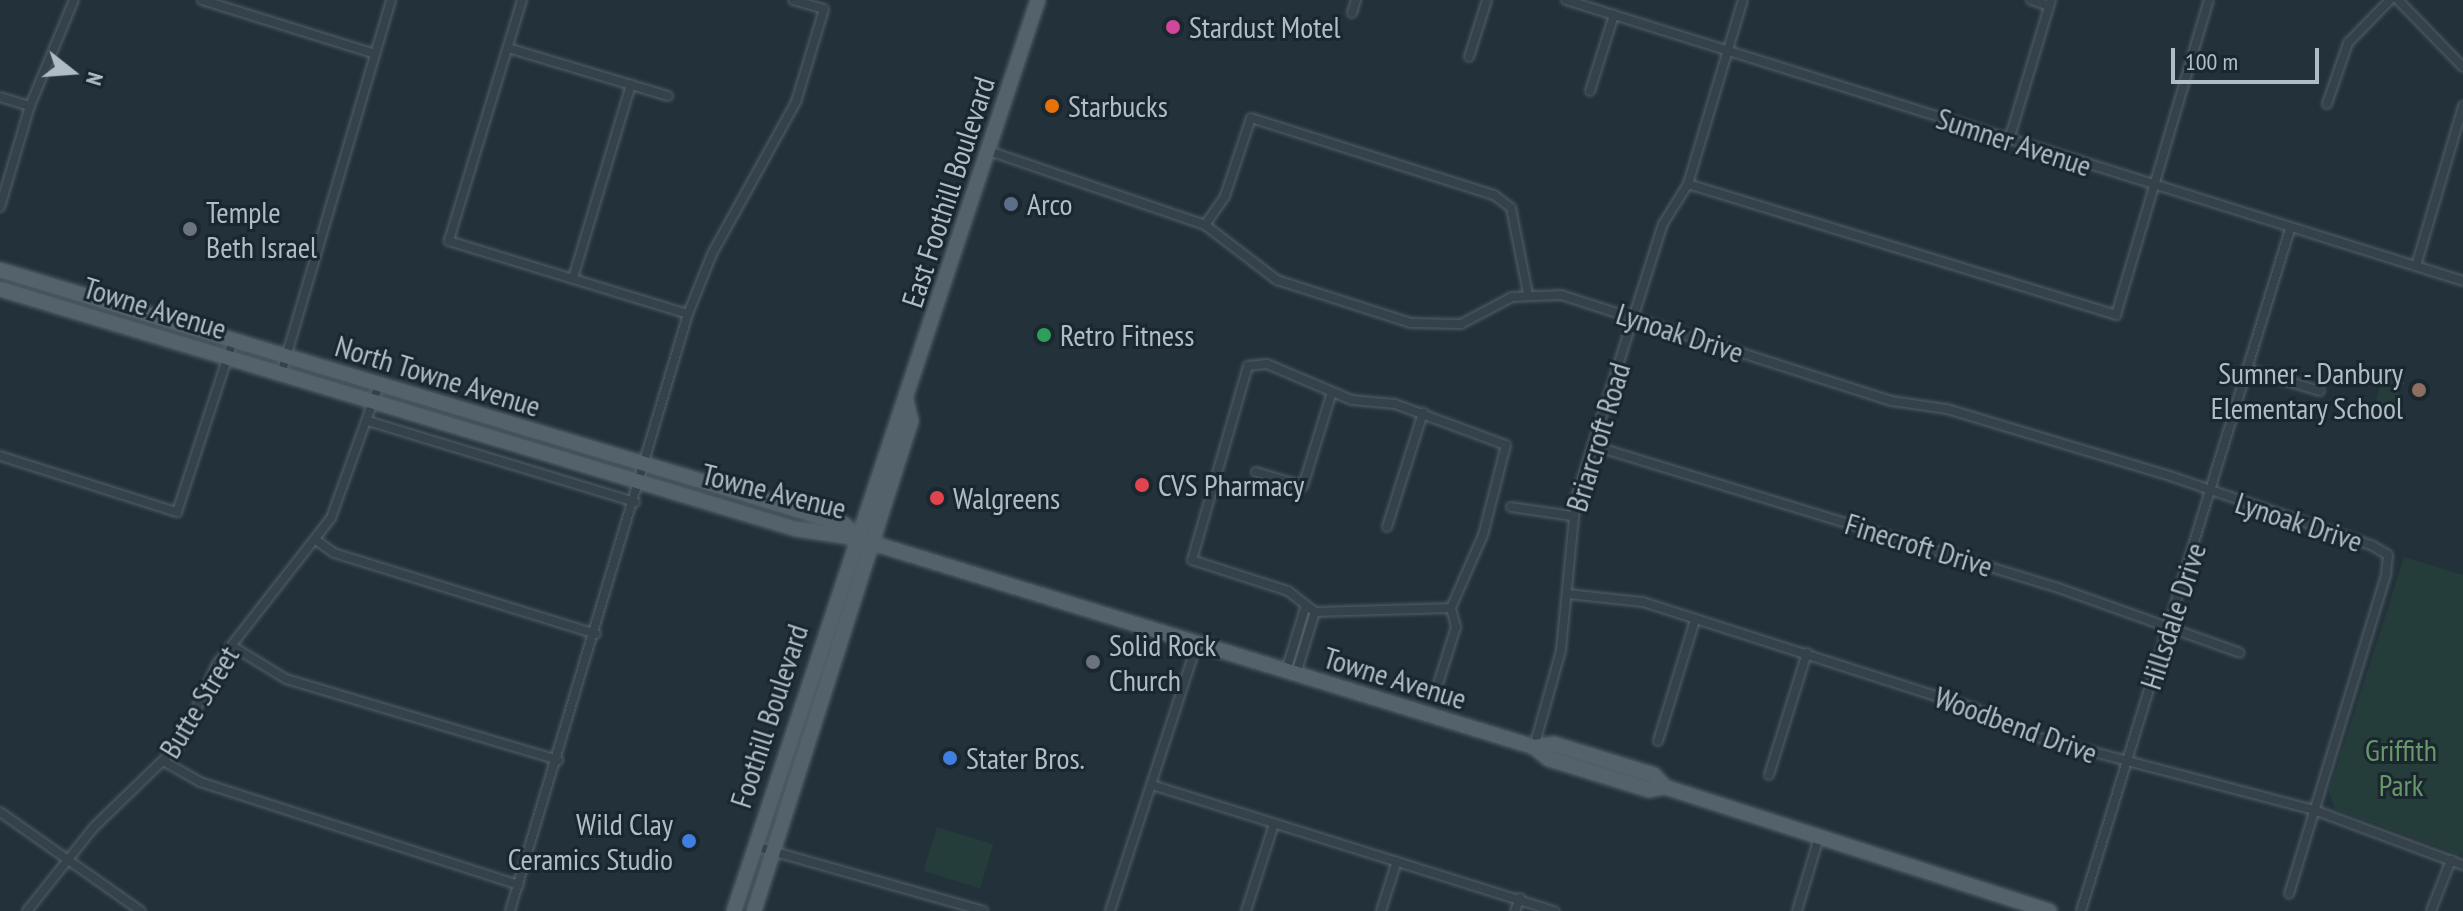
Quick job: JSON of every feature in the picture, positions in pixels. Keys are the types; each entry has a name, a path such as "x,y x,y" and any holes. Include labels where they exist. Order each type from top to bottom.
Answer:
{"main road":[{"name":"East Foothill Boulevard","path":"856,538 906,400 1038,0"},
{"name":"North Towne Avenue","path":"0,270 844,524 856,538"},
{"name":"Towne Avenue","path":"0,289 839,541 856,538 1534,747 1549,759 1635,786 1665,787 2050,911"},
{"name":"East Foothill Boulevard","path":"872,543 911,421 906,400"},
{"name":"Foothill Boulevard","path":"734,911 856,538"},
{"name":"Foothill Boulevard","path":"754,911 872,543"}],"street":[{"path":"0,207 30,106 74,0"},
{"path":"202,0 375,54"},
{"path":"281,374 391,0"},
{"path":"522,0 449,241 688,314"},
{"path":"510,911 596,634 688,314 723,232 788,122 824,9 793,0"},
{"path":"1352,13 1356,0"},
{"path":"1469,57 1487,0"},
{"name":"Sumner Avenue","path":"1566,0 1588,3 1614,15 1730,52 2463,281"},
{"name":"Briarcroft Road","path":"1534,747 1568,594 1573,516 1663,224 1688,184 1730,52 1743,0"},
{"path":"2009,140 2050,3 2031,0"},
{"path":"1688,184 2116,315 2151,185 2209,0"},
{"path":"2327,104 2348,43 2390,0"},
{"path":"2398,0 2463,67"},
{"path":"1590,91 1614,15"},
{"path":"508,48 668,96"},
{"path":"573,278 631,85"},
{"path":"0,97 30,106"},
{"path":"2416,266 2458,139 2463,106"},
{"path":"1205,225 1225,196 1251,118 1494,195 1511,208 1528,294"},
{"name":"Lynoak Drive","path":"989,151 1205,225 1277,280 1428,327 1461,324 1528,294 1561,295 2212,492 2388,555 2314,810"},
{"name":"Hillsdale Drive","path":"2081,911 2212,492 2290,229"},
{"path":"0,456 177,512 233,341"},
{"path":"1438,684 1456,627 1451,608 1508,454 1500,437 1423,413 1332,392 1267,364 1248,366 1189,550 1192,560 1288,591 1305,608 1315,612 1451,608"},
{"path":"2247,369 2320,391"},
{"name":"Butte Street","path":"27,911 67,861 165,762 232,646 316,540 340,500 379,385"},
{"path":"1256,472 1303,486 1332,392"},
{"path":"1387,527 1423,413"},
{"path":"368,421 635,502"},
{"name":"Finecroft Drive","path":"1594,446 2056,587 2167,630 2240,653"},
{"path":"1511,507 1573,516"},
{"path":"316,540 334,553 596,634"},
{"name":"Woodbend Drive","path":"1568,594 1643,602 1807,653 2126,764 2314,810 2463,865"},
{"path":"1291,673 1305,608"},
{"path":"1291,673 1315,612"},
{"path":"1658,741 1695,620"},
{"path":"1110,911 1197,644"},
{"path":"232,646 286,679 558,760"},
{"path":"1769,775 1807,653"},
{"path":"165,762 200,782 519,885"},
{"path":"1152,785 1555,911"},
{"path":"2289,894 2314,810"},
{"path":"0,812 141,911"},
{"path":"1246,911 1274,824"},
{"path":"1797,911 1819,837"},
{"path":"754,846 979,910"},
{"path":"2431,911 2451,860"},
{"path":"1381,911 1397,861"},
{"path":"1515,911 1520,898"}],"green space":[{"path":"2386,366 2405,383 2397,391 2403,398 2397,416 2374,408"},
{"name":"Griffith Park","path":"2404,557 2463,575 2463,856 2335,809 2329,791"},
{"path":"937,827 993,844 980,888 924,871"}],"place":[{"name":"Stardust Motel","path":"1173,27"},
{"name":"Starbucks","path":"1052,106"},
{"name":"Arco","path":"1011,204"},
{"name":"Temple Beth Israel","path":"190,229"},
{"name":"Retro Fitness","path":"1044,335"},
{"name":"Sumner - Danbury Elementary School","path":"2419,390"},
{"name":"CVS Pharmacy","path":"1142,485"},
{"name":"Walgreens","path":"937,498"},
{"name":"Solid Rock Church","path":"1093,662"},
{"name":"Stater Bros.","path":"950,758"},
{"name":"Wild Clay Ceramics Studio","path":"689,841"}]}
